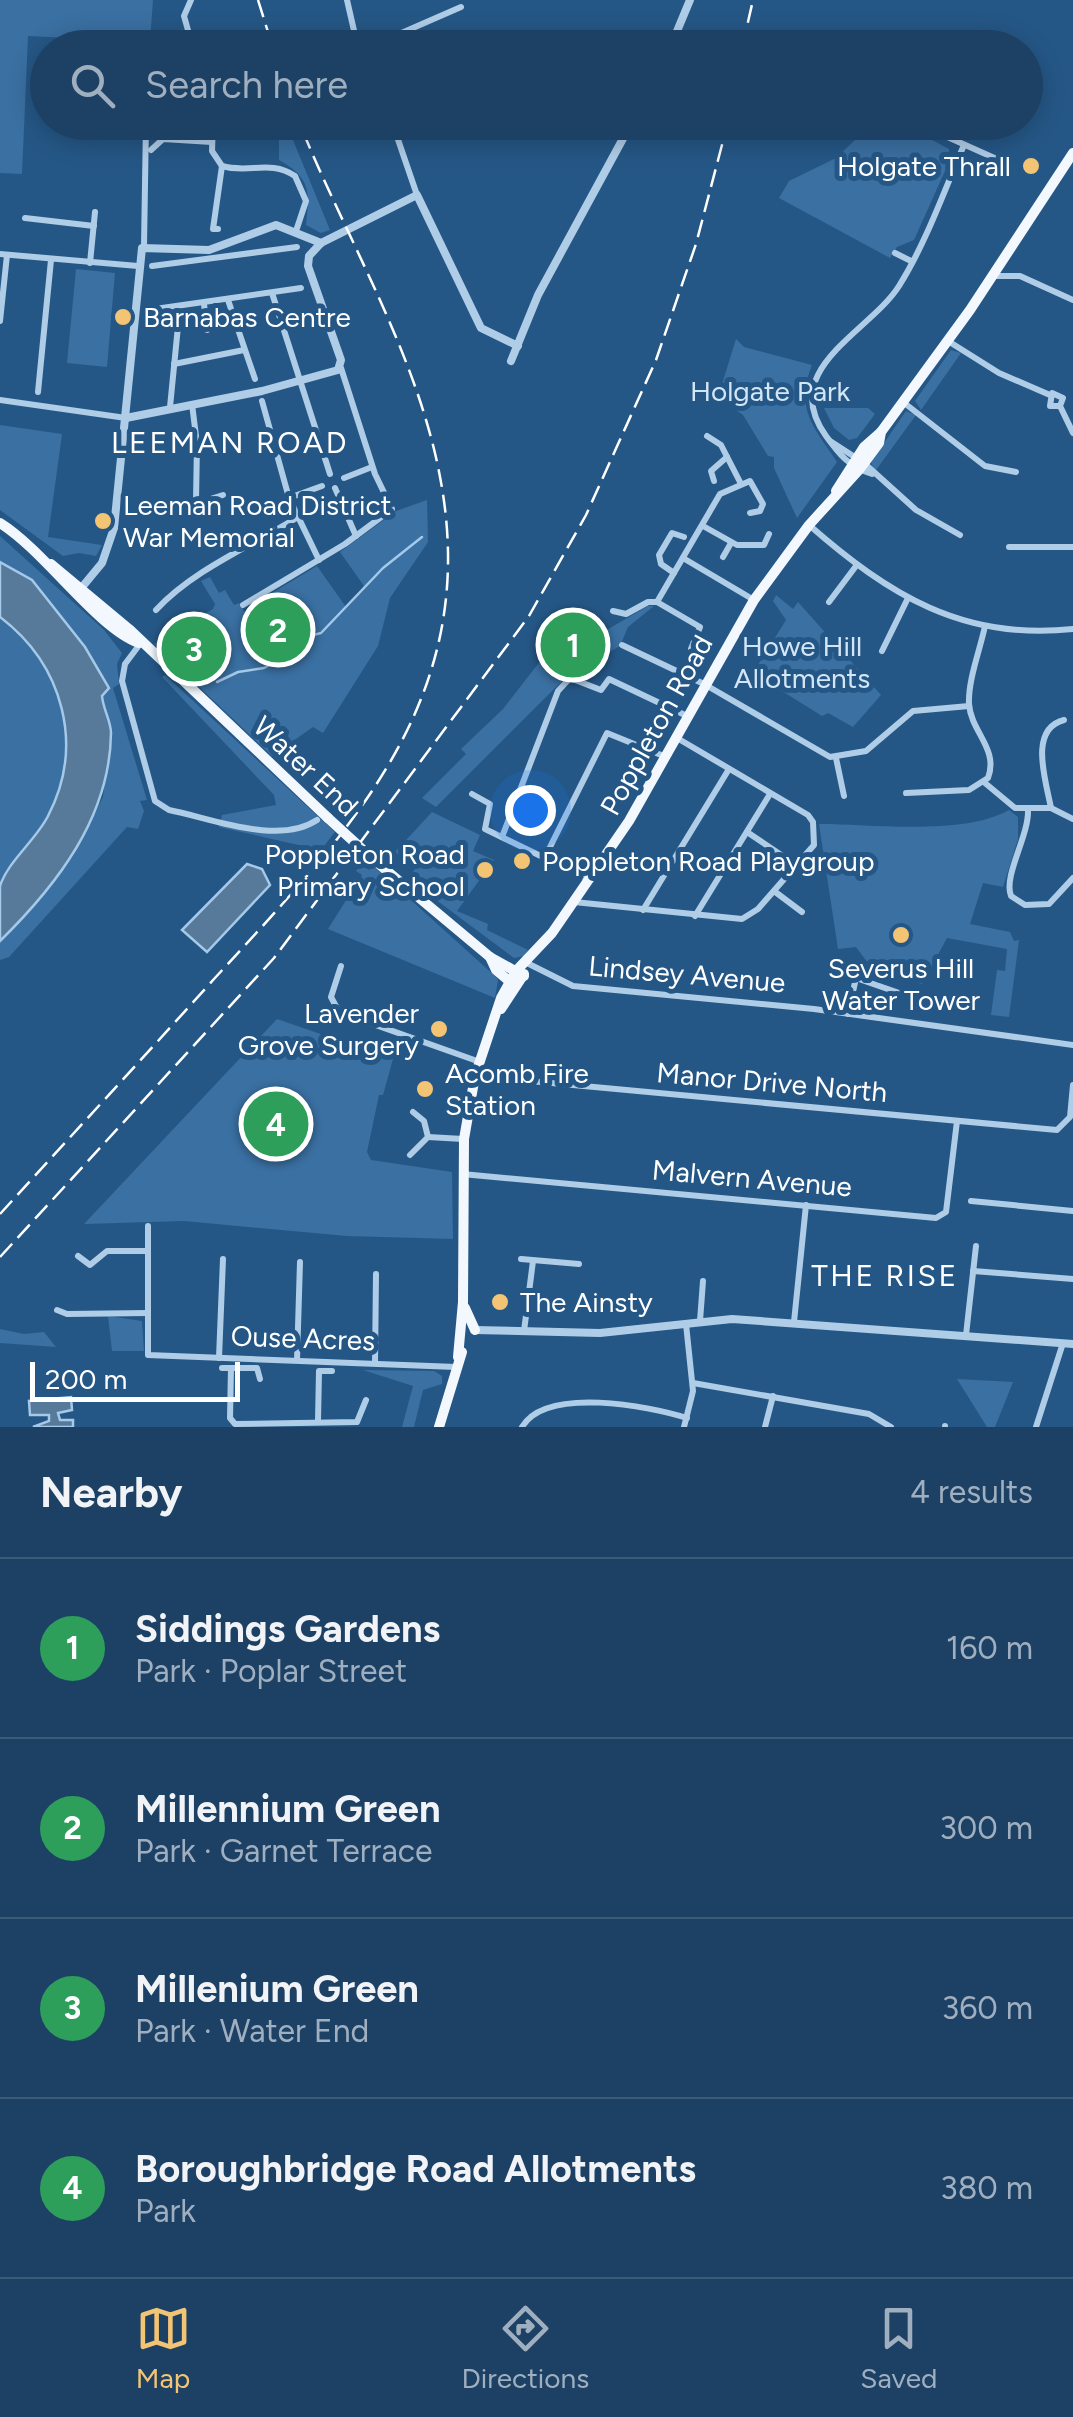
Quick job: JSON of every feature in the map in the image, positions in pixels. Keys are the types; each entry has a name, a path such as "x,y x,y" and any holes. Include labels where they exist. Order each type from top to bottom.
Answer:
{"main road":[{"name":"Poppleton Road","path":"528,964 589,879 666,757 754,600 948,342 1073,153"},
{"name":"Water End","path":"0,523 140,644 322,819 490,956 520,973"},
{"name":"Water End","path":"490,956 513,984"},
{"path":"439,1427 466,1330 462,1174 476,1076 499,1011 528,964"}],"street":[{"path":"188,30 184,16 191,0"},
{"path":"347,0 354,30"},
{"path":"678,30 690,0"},
{"path":"409,30 461,7"},
{"path":"80,590 110,548 126,418 138,266 144,246 146,140"},
{"path":"151,150 157,140"},
{"path":"195,140 212,142 222,166 213,229 218,230"},
{"path":"398,140 417,195 480,328 518,346"},
{"path":"511,361 544,286 621,140"},
{"path":"953,140 1010,164"},
{"path":"960,535 916,510 830,441 815,414 818,372 833,348 890,299 964,145"},
{"path":"222,166 242,170 270,165 294,176 306,201 298,232 311,253 372,466 392,509 319,560 243,605"},
{"path":"311,253 320,243 417,195"},
{"path":"90,263 95,212"},
{"path":"25,218 94,226"},
{"path":"144,246 198,251 264,227 282,226 320,243"},
{"path":"224,244 225,258"},
{"path":"152,266 297,247"},
{"path":"895,252 911,261"},
{"path":"0,320 3,255 138,266"},
{"path":"1007,255 1020,276"},
{"path":"38,392 52,260"},
{"path":"991,276 1020,276 1073,300"},
{"path":"148,310 301,288"},
{"path":"272,293 330,474"},
{"path":"228,300 254,380"},
{"path":"204,304 207,330"},
{"path":"170,407 180,306"},
{"path":"948,342 999,373 1050,395 1050,406 1060,406 1073,434"},
{"path":"174,364 244,350"},
{"path":"0,400 126,418 341,368"},
{"path":"262,401 290,498 319,560"},
{"path":"903,402 985,466 1016,472"},
{"path":"192,404 198,444 196,501"},
{"path":"707,436 763,504 760,510 750,513"},
{"path":"714,481 711,472 727,457"},
{"path":"344,478 372,466"},
{"path":"657,602 723,491 744,481"},
{"path":"254,511 322,486"},
{"path":"334,488 356,536"},
{"path":"176,510 223,494"},
{"path":"156,610 184,582 207,573 298,517"},
{"path":"702,525 731,543 762,546 769,534"},
{"path":"808,525 856,566 907,600 986,626 1073,628"},
{"path":"674,573 660,564 658,556 672,533 684,538"},
{"path":"722,557 731,543"},
{"path":"1009,548 1073,547"},
{"path":"683,558 754,600"},
{"path":"828,602 856,566"},
{"path":"157,594 164,601"},
{"path":"882,651 907,600"},
{"path":"613,611 626,614 641,604 657,602 700,626 691,649"},
{"path":"906,793 969,790 985,782 992,757 969,706 986,626"},
{"path":"140,644 125,664 122,681 155,801 169,810 282,832 305,828 322,819"},
{"path":"622,645 704,684 836,758 873,747 913,710 969,706"},
{"path":"502,837 559,688 572,677 601,690 608,680 687,716"},
{"path":"1051,808 1044,735 1052,724 1064,720"},
{"path":"545,856 607,733 666,757"},
{"path":"573,902 747,918 816,842 808,816 676,737"},
{"path":"836,758 844,796"},
{"path":"643,910 730,768"},
{"path":"985,782 1012,806 1028,810 1051,808 1073,820"},
{"path":"472,794 490,804 484,830 589,879"},
{"path":"695,916 770,794"},
{"path":"1028,810 1027,832 1008,884 1011,896 1025,905 1048,904 1073,878"},
{"path":"747,832 796,865"},
{"path":"774,891 802,912"},
{"name":"Lindsey Avenue","path":"528,964 573,986 848,1014 1073,1045"},
{"path":"341,966 331,997 339,1012 480,1062"},
{"path":"848,1014 860,975 905,996"},
{"name":"Manor Drive North","path":"476,1076 1063,1128 1070,1117 1073,1085"},
{"path":"412,1112 424,1121 428,1137"},
{"name":"Malvern Avenue","path":"462,1174 942,1216 958,1121"},
{"path":"410,1155 428,1137 464,1139"},
{"path":"972,1201 1073,1212"},
{"path":"794,1322 806,1205"},
{"path":"57,1310 67,1314 148,1313 148,1226"},
{"path":"966,1335 976,1246"},
{"path":"78,1256 90,1265 107,1251 148,1251"},
{"path":"219,1358 222,1259"},
{"path":"521,1260 579,1264"},
{"path":"524,1332 532,1261"},
{"path":"296,1360 300,1262"},
{"path":"973,1270 1073,1279"},
{"path":"375,1363 376,1274"},
{"path":"700,1322 704,1281"},
{"name":"Ouse Acres","path":"148,1313 148,1355 457,1362"},
{"path":"466,1330 600,1333 700,1322 794,1322 1073,1344"},
{"path":"684,1427 693,1383 686,1324"},
{"path":"1036,1427 1062,1343"},
{"path":"260,1379 257,1368 227,1368 232,1422 267,1426 360,1421 366,1400"},
{"path":"318,1421 319,1371 332,1371"},
{"path":"693,1383 874,1415 891,1427"},
{"path":"765,1427 773,1396"},
{"path":"522,1427 533,1413 548,1408 628,1402 687,1418"}],"green space":[{"path":"0,0 153,0 151,30 30,30 22,174 0,173"},
{"path":"279,140 293,140 330,230 321,233 306,225 306,187 297,173 279,160"},
{"path":"855,140 932,140 949,149 949,162 914,240 897,247 890,258 779,198 789,181 836,158"},
{"path":"76,269 115,273 107,367 67,363"},
{"name":"Holgate Park","path":"736,339 744,347 812,365 806,407 837,462 797,518 774,468 774,457 768,456 743,415 718,397"},
{"path":"951,350 961,353 921,410 915,401"},
{"path":"824,408 868,408 875,414 857,438 849,440 834,428"},
{"path":"906,411 916,415 876,470 871,462"},
{"path":"0,425 62,434 48,537 102,545 96,556 63,556 0,510"},
{"path":"427,500 428,542 390,598 378,646 323,733 313,727 272,756 154,644 213,609 215,604 201,581 210,577 219,593 225,590 234,605 239,603 244,611 262,610 261,602 267,596 317,566 346,607 364,586 340,552 396,511"},
{"path":"0,536 104,630 122,653 117,664 119,684 113,688 147,800 140,801 144,811 138,829 127,827 9,957 0,960 0,941 72,858 103,797 110,724 102,695 109,688 85,646 31,580 0,562"},
{"name":"Howe Hill Allotments","path":"776,595 793,609 798,602 881,695 853,727 828,713 822,716 753,673 786,620 773,601"},
{"path":"654,606 628,627 620,646 572,673 556,687 436,807 422,798 466,754 461,749 503,709 580,610 598,635"},
{"path":"0,617 22,636 53,682 66,734 65,762 48,816 0,886"},
{"path":"165,675 335,832 321,850 219,827 222,815 276,805 274,795 162,677"},
{"path":"1009,810 1018,817 1018,839 1003,887 983,883 970,924 1010,932 1014,941 1019,940 1009,1017 991,1015 997,970 1005,971 1007,949 947,938 922,984 870,966 856,947 838,949 819,824 943,826 990,818"},
{"path":"432,812 480,835 473,851 494,860 457,911 488,924 487,930 528,950 524,956 514,958 408,879 415,869 395,852"},
{"path":"362,864 369,870 373,866 495,976 495,998 328,929 362,875 356,871"},
{"path":"277,1019 393,1059 383,1095 379,1095 367,1152 371,1160 452,1172 453,1239 347,1236 184,1221 84,1224"},
{"path":"108,1316 142,1321 144,1351 112,1351"},
{"path":"0,1329 24,1334 44,1332 56,1347 0,1343"},
{"path":"363,1370 434,1371 442,1376 442,1384 423,1390 414,1427 402,1427 413,1386"},
{"path":"957,1379 1013,1382 995,1427 987,1427"}],"shaded area":[{"path":"0,562 32,580 85,647 109,688 102,696 111,733 101,793 76,848 41,897 0,941 0,886 48,816 65,762 66,734 53,682 22,636 0,617"},
{"path":"247,864 262,869 270,885 207,952 182,930"},
{"path":"71,1397 72,1410 58,1413 60,1420 73,1420 73,1427 33,1427 49,1421 49,1415 30,1415 29,1401"}],"waterway":[{"path":"217,682 238,672 264,668 289,655 302,638 321,633 383,568 422,537"}],"railway":[{"path":"258,0 267,30"},
{"path":"746,30 753,0"},
{"path":"0,1214 263,925 354,817 391,760 421,700 440,635 448,565 442,488 432,440 400,347 307,140"},
{"path":"0,1257 274,958 529,616 586,515 656,360 696,244 723,140"}],"place":[{"name":"Holgate Thrall","path":"1031,166"},
{"name":"Barnabas Centre","path":"123,317"},
{"name":"Leeman Road District War Memorial","path":"103,521"},
{"name":"Millennium Green","path":"278,630"},
{"name":"Siddings Gardens","path":"573,645"},
{"name":"Millenium Green","path":"194,649"},
{"name":"Poppleton Road Playgroup","path":"522,861"},
{"name":"Poppleton Road Primary School","path":"485,870"},
{"name":"Severus Hill Water Tower","path":"901,935"},
{"name":"Lavender Grove Surgery","path":"439,1029"},
{"name":"Acomb Fire Station","path":"425,1089"},
{"name":"Boroughbridge Road Allotments","path":"276,1124"},
{"name":"The Ainsty","path":"500,1302"}],"district":[{"name":"LEEMAN ROAD","path":"230,443"},
{"name":"THE RISE","path":"885,1276"}]}
